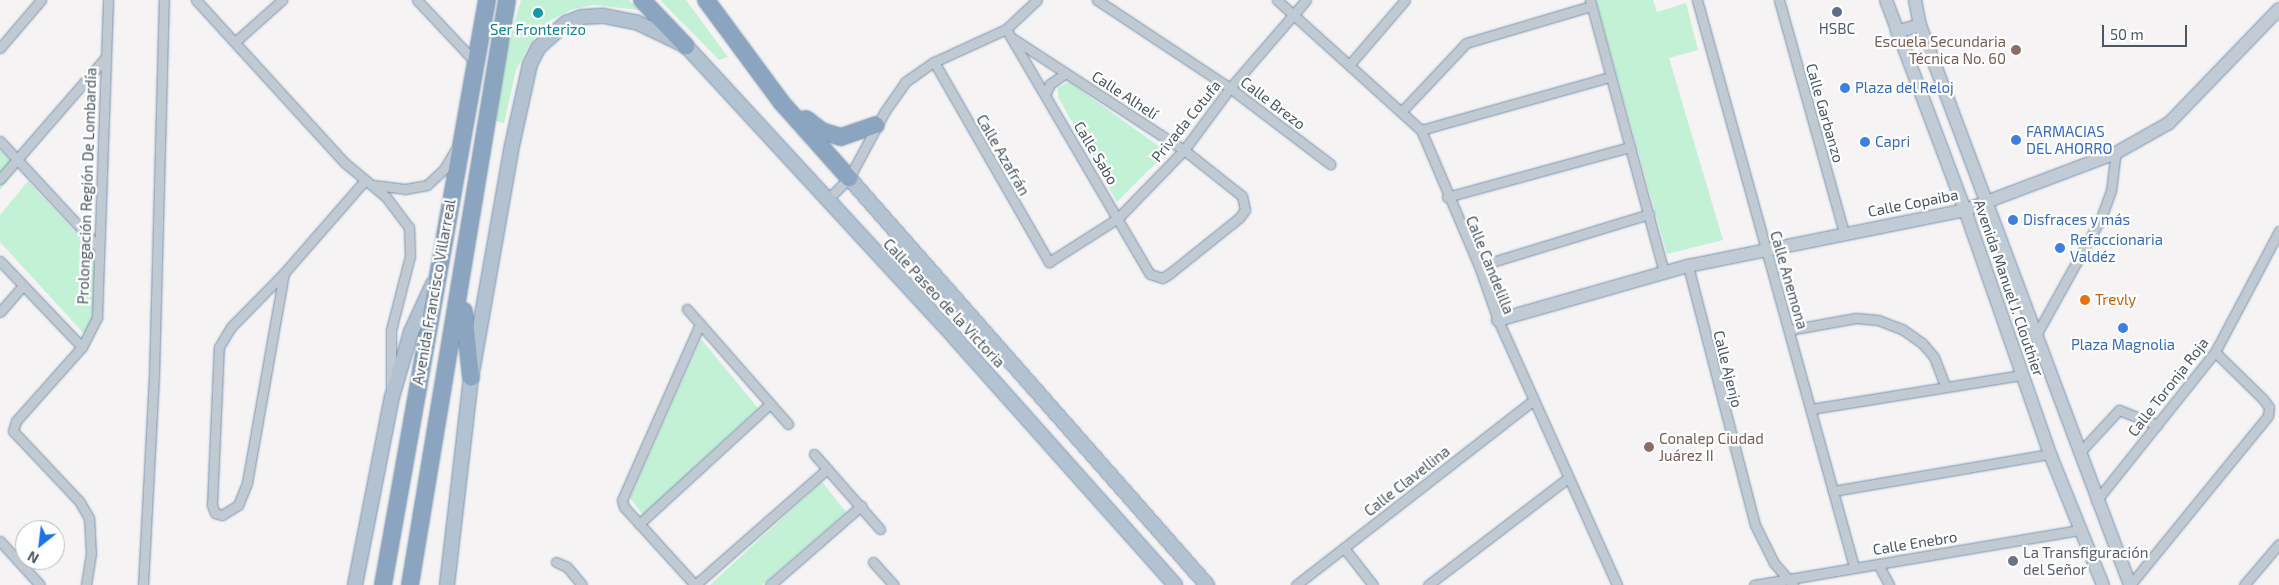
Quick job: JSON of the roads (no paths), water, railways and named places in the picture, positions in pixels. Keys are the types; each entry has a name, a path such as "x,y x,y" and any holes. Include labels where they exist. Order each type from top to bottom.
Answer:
{"highway":[{"name":"Avenida Francisco Villarreal","path":"383,585 436,278 477,64 487,0"},
{"name":"Avenida Francisco Villarreal","path":"410,585 461,291 490,86 507,0"},
{"path":"642,0 686,46"},
{"path":"706,0 782,102 849,178"},
{"path":"782,102 832,136 853,135 876,126"},
{"path":"461,291 471,378"}],"main road":[{"name":"Avenida Manuel J. Clouthier","path":"1886,0 1965,210 2050,454 2103,585"},
{"name":"Avenida Manuel J. Clouthier","path":"1914,0 1920,24 2036,334 2096,501 2130,585"},
{"name":"Calle Copaiba","path":"1498,320 1688,266 1766,248 1965,210 2116,153 2169,123 2279,9"},
{"path":"447,585 471,378 510,150 526,79 538,48 566,23 582,17 604,16 636,22 686,46"},
{"path":"1897,32 1920,24"},
{"name":"Calle Paseo de la Victoria","path":"686,46 826,201 956,339 1175,585"},
{"name":"Calle Paseo de la Victoria","path":"849,178 1207,585"},
{"path":"356,585 392,397 411,332 436,278"}],"street":[{"path":"0,48 41,0"},
{"name":"Prolongación Región De Lombardía","path":"86,585 91,554 89,518 79,501 13,431 16,422 82,347 97,317 108,0"},
{"path":"143,585 154,376 164,0"},
{"path":"196,0 236,41 345,163 369,182 402,216 409,227 412,242 392,330 392,397"},
{"path":"236,41 282,0"},
{"path":"417,0 477,64"},
{"path":"826,201 849,178 876,126 905,82 934,62 1006,29 1037,0"},
{"name":"Calle Brezo","path":"1097,0 1230,88 1330,164"},
{"name":"Calle Candelilla","path":"1277,0 1421,130 1447,197 1479,266 1498,320 1618,585"},
{"name":"Privada Cotufa","path":"1049,262 1118,218 1184,150 1230,88 1306,0"},
{"path":"1350,64 1405,0"},
{"name":"Calle Anemona","path":"1697,0 1854,567"},
{"name":"Calle Garbanzo","path":"1779,0 1844,233"},
{"path":"1402,111 1466,43 1591,3 1609,77 1664,273"},
{"name":"Calle Sabo","path":"1006,29 1014,39 1150,274 1162,278 1169,274"},
{"name":"Calle Alhelí","path":"1014,39 1184,150 1242,196 1245,210 1239,218 1169,274"},
{"path":"0,179 105,58"},
{"name":"Calle Azafrán","path":"934,62 1049,262"},
{"path":"1045,95 1050,84 1066,73"},
{"path":"1421,130 1609,77"},
{"path":"0,141 98,247"},
{"path":"369,182 405,189 427,186 444,169 461,141"},
{"path":"1447,197 1630,147"},
{"path":"2036,334 2100,218 2111,191 2116,153"},
{"path":"284,273 247,482 238,505 222,515 215,513 212,505 220,347 231,327 369,182"},
{"path":"1479,266 1649,214"},
{"name":"Calle Toronja Roja","path":"2096,501 2215,352 2279,231"},
{"path":"0,261 82,347"},
{"name":"Calle Ajenjo","path":"1688,266 1755,525 1774,564 1790,582"},
{"path":"0,312 23,286"},
{"path":"687,309 788,424"},
{"path":"1789,330 1856,318 1878,320 1902,329 1922,343 1934,357 1945,386"},
{"path":"700,324 623,494 624,507 695,585 827,469"},
{"path":"2130,585 2263,426 2269,407 2215,352"},
{"path":"1811,409 2021,374"},
{"name":"Calle Clavellina","path":"1296,585 1534,400"},
{"path":"640,524 770,404"},
{"path":"2079,453 2119,410 2157,425"},
{"path":"814,454 880,529"},
{"path":"1833,491 2050,454"},
{"path":"1428,585 1568,478"},
{"path":"770,585 861,506"},
{"name":"Calle Enebro","path":"1754,585 1790,582 1854,567 2080,530"},
{"path":"0,541 40,585"},
{"path":"2244,585 2279,544"},
{"path":"1344,548 1373,585"},
{"path":"556,562 567,567 582,585"},
{"path":"873,562 894,585"},
{"path":"1878,564 1889,585"}],"place":[{"name":"HSBC","path":"1837,12"},
{"name":"Ser Fronterizo","path":"538,13"},
{"name":"Escuela Secundaria Técnica No. 60","path":"2016,50"},
{"name":"Plaza del Reloj","path":"1845,88"},
{"name":"FARMACIAS DEL AHORRO","path":"2016,140"},
{"name":"Capri","path":"1865,142"},
{"name":"Disfraces y más","path":"2013,220"},
{"name":"Refaccionaria Valdéz","path":"2060,248"},
{"name":"Trevly","path":"2085,300"},
{"name":"Plaza Magnolia","path":"2123,328"},
{"name":"Conalep Ciudad Juárez II","path":"1649,447"},
{"name":"La Transfiguración del Señor","path":"2013,561"}]}
